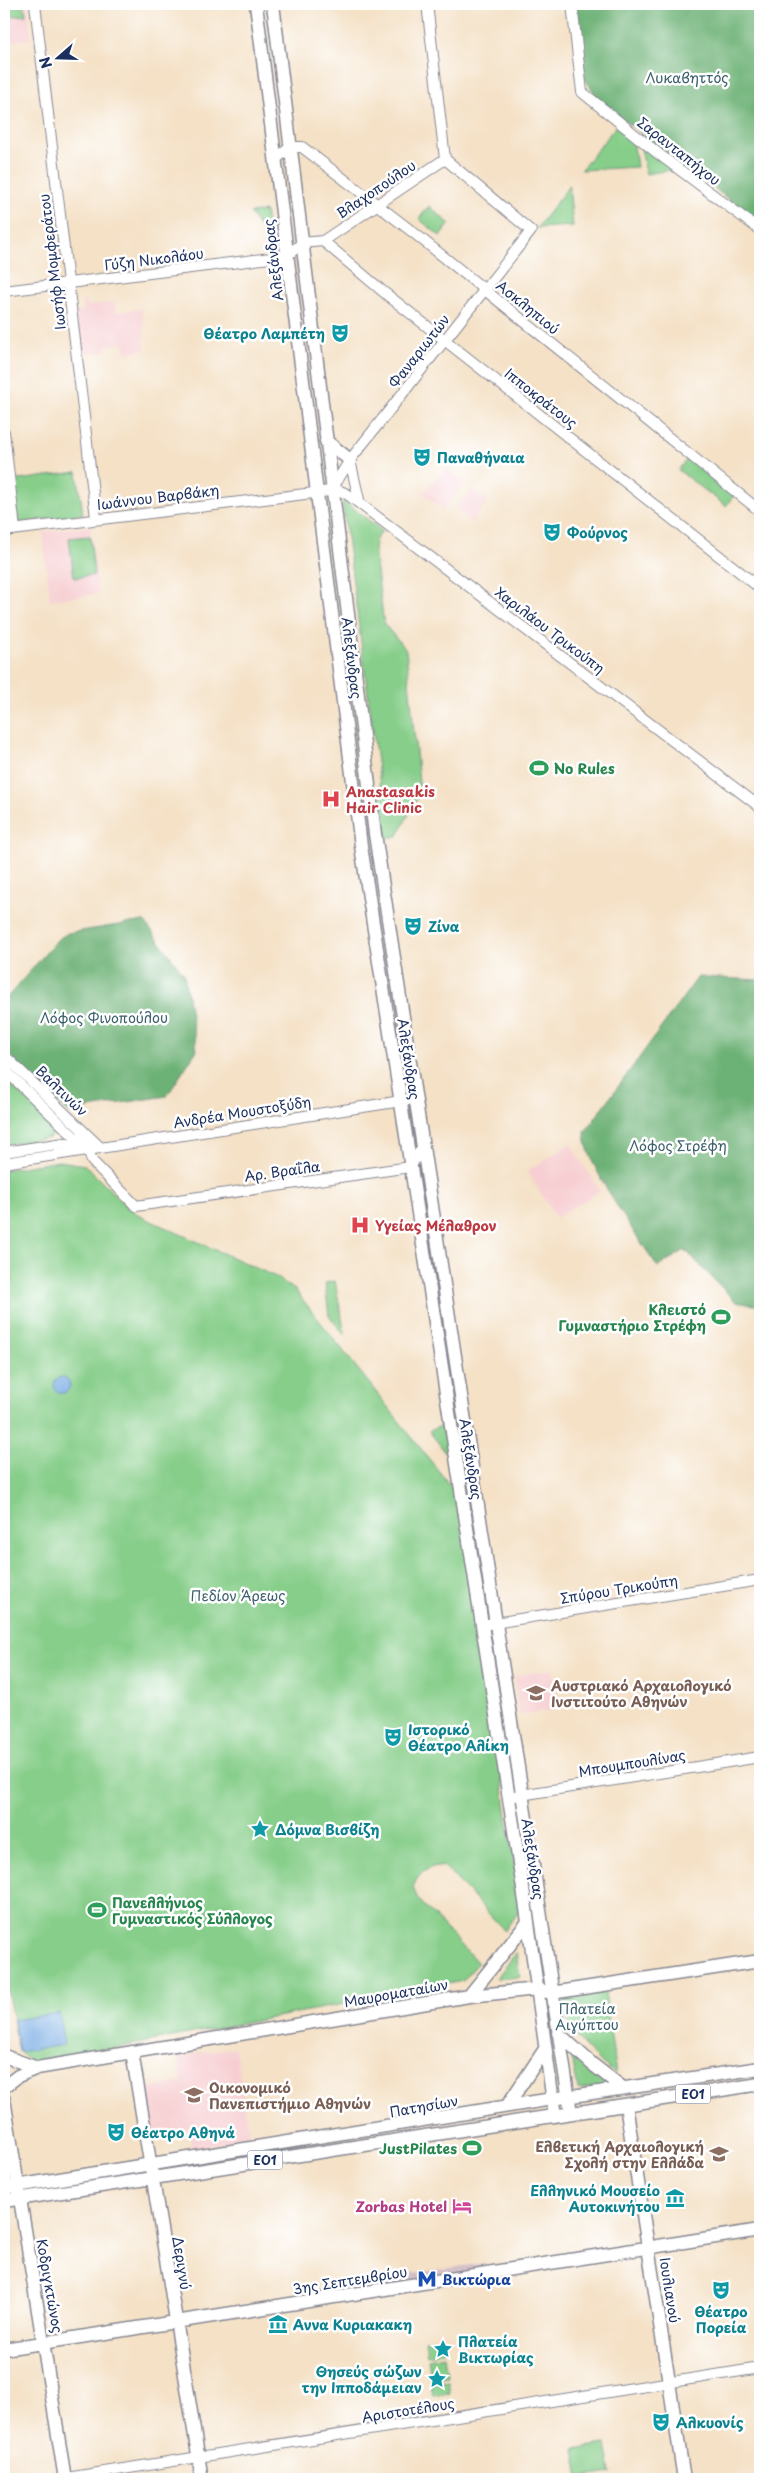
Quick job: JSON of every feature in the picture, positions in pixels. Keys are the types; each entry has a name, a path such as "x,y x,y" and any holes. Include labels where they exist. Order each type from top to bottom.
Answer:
{"main road":[{"name":"Αλεξάνδρας","path":"256,4 361,846 528,1922 554,2116"},
{"name":"Αλεξάνδρας","path":"273,4 375,834 414,1099 571,2113"},
{"path":"326,441 350,460"},
{"path":"469,1996 528,1922"},
{"name":"Μαυροματαίων","path":"4,2087 18,2076 37,2068 132,2052 469,1996 537,1989 552,1993 760,1960"},
{"path":"558,2033 592,2064 624,2088"},
{"path":"508,2106 545,2049"},
{"name":"Δεριγνύ","path":"132,2052 202,2479"},
{"path":"4,2054 37,2068"},
{"name":"Πατησίων","path":"152,2171 508,2106 760,2068"},
{"name":"Πατησίων","path":"4,2201 19,2192 152,2171 554,2116 760,2084"},
{"name":"Κοδριγκτώνος","path":"4,2099 44,2343 63,2479"},
{"name":"Ιουλιανού","path":"626,2105 684,2479"},
{"name":"Πατησίων","path":"4,2188 19,2192"},
{"name":"3ης Σεπτεμβρίου","path":"4,2349 760,2230"}],"street":[{"name":"Ιωσήφ Μομφεράτου","path":"35,4 96,518"},
{"path":"427,4 445,159"},
{"name":"Σαρανταπήχου","path":"572,4 582,92 660,155 760,230"},
{"name":"Ασκληπιού","path":"290,148 302,147 376,204 760,511"},
{"path":"275,160 290,148"},
{"name":"Βλαχοπούλου","path":"323,242 376,204 445,159"},
{"name":"Φαναριωτών","path":"332,490 350,460 531,231 445,159"},
{"path":"284,230 302,243"},
{"path":"287,256 302,243 323,242"},
{"name":"Ιπποκράτους","path":"323,242 760,588"},
{"name":"Γύζη Νικολάου","path":"4,291 287,256"},
{"path":"4,432 15,529"},
{"path":"350,460 360,504"},
{"name":"Χαριλάου Τρικούπη","path":"316,492 332,490 348,494 760,807"},
{"name":"Ιωάννου Βαρβάκη","path":"4,531 316,492"},
{"name":"Βαλτινών","path":"4,1055 101,1148"},
{"name":"Βαλτινών","path":"4,1069 87,1150"},
{"name":"Ανδρέα Μουστοξύδη","path":"4,1163 414,1099"},
{"path":"51,1144 59,1134 58,1122"},
{"path":"82,1130 87,1150"},
{"name":"Ανδρέα Μουστοξύδη","path":"4,1152 64,1143 87,1150"},
{"path":"410,1166 422,1148"},
{"name":"Αρ. Βραΐλα","path":"87,1150 95,1164 136,1206 410,1166"},
{"name":"Σπύρου Τρικούπη","path":"482,1625 760,1580"},
{"name":"Μπουμπουλίνας","path":"508,1796 760,1757"},
{"name":"Αριστοτέλους","path":"63,2479 760,2368"}],"shaded area":[{"path":"4,4 27,4 31,39 4,42"},
{"path":"82,301 86,301 87,306 114,302 116,312 142,309 145,350 126,353 124,343 106,345 106,351 80,354 75,312 83,311"},
{"path":"446,468 465,483 443,510 422,493"},
{"path":"473,490 488,501 472,523 456,508"},
{"path":"90,526 98,594 50,600 43,532"},
{"path":"570,1144 600,1191 556,1218 527,1171"},
{"name":"Αυστριακό Αρχαιολογικό Ινστιτούτο Αθηνών","path":"553,1669 559,1709 519,1715 514,1676"},
{"name":"Οικονομικό Πανεπιστήμιο Αθηνών","path":"235,2047 250,2138 192,2149 188,2128 150,2134 144,2089 182,2082 178,2056"},
{"path":"485,2263 487,2278 369,2296 366,2280"}],"green space":[{"path":"4,4 24,4 26,15 4,17"},
{"name":"Λυκαβηττός","path":"574,4 760,4 760,223 600,102 584,77"},
{"path":"616,126 633,139 637,167 581,170"},
{"path":"640,143 676,169 646,174"},
{"path":"569,186 573,226 537,228"},
{"path":"429,206 450,224 440,236 419,219"},
{"path":"265,211 269,238 264,239 262,230 250,213"},
{"path":"688,458 734,495 726,506 678,470"},
{"path":"77,472 83,514 18,523 12,481"},
{"path":"342,499 382,531 376,539 374,549 384,624 406,650 420,793 397,837 387,837"},
{"path":"90,536 94,575 74,578 69,538"},
{"name":"Λόφος Φινοπούλου","path":"144,921 184,974 197,1050 167,1096 76,1110 70,1114 4,1051 4,1001 58,939 68,933"},
{"name":"Λόφος Στρέφη","path":"698,977 760,980 760,1306 736,1302 685,1250 658,1267 614,1201 593,1163 587,1146 585,1132"},
{"path":"4,1079 54,1125 50,1138 4,1145"},
{"name":"Πεδίον Άρεως","path":"59,1161 85,1165 118,1198 140,1216 276,1277 295,1290 460,1498 521,1910 504,1930 444,1866 429,1868 421,1874 413,1888 418,1899 478,1963 463,1981 37,2063 25,2058 19,2052 4,1973 4,1170"},
{"path":"335,1281 345,1335 329,1316 325,1283"},
{"path":"448,1423 453,1462 429,1431"},
{"path":"516,1953 520,1977 496,1979"},
{"name":"Πλατεία Αιγύπτου","path":"605,1992 616,2074 596,2058 575,2034 569,2024 560,1999"},
{"path":"571,2052 608,2085 578,2090"},
{"path":"440,2338 443,2352 427,2355 425,2340"},
{"path":"444,2356 447,2376 431,2379 428,2359"},
{"path":"448,2381 450,2394 433,2396 431,2383"},
{"path":"606,2444 611,2473 579,2478 574,2449"}],"water":[{"path":"59,1377 65,1377 70,1382 68,1391 59,1393 54,1388 54,1382"},
{"path":"59,2013 64,2045 19,2052 14,2020"}],"place":[{"name":"Θέατρο Λαμπέτη","path":"340,333"},
{"name":"Παναθήναια","path":"422,457"},
{"name":"Φούρνος","path":"552,532"},
{"name":"No Rules","path":"539,768"},
{"name":"Anastasakis Hair Clinic","path":"331,799"},
{"name":"Ζίνα","path":"413,926"},
{"name":"Υγείας Μέλαθρον","path":"360,1225"},
{"name":"Κλειστό Γυμναστήριο Στρέφη","path":"721,1317"},
{"name":"Αυστριακό Αρχαιολογικό Ινστιτούτο Αθηνών","path":"536,1693"},
{"name":"Ιστορικό Θέατρο Αλίκη","path":"393,1737"},
{"name":"Δόμνα Βισβίζη","path":"260,1829"},
{"name":"Πανελλήνιος Γυμναστικός Σύλλογος","path":"97,1910"},
{"name":"Οικονομικό Πανεπιστήμιο Αθηνών","path":"194,2095"},
{"name":"Θέατρο Αθηνά","path":"116,2132"},
{"name":"JustPilates","path":"472,2148"},
{"name":"Ελβετική Αρχαιολογική Σχολή στην Ελλάδα","path":"719,2154"},
{"name":"Ελληνικό Μουσείο Αυτοκινήτου","path":"675,2198"},
{"name":"Zorbas Hotel","path":"462,2206"},
{"name":"Βικτώρια","path":"427,2279"},
{"name":"Θέατρο Πορεία","path":"721,2290"},
{"name":"Αννα Κυριακακη","path":"278,2324"},
{"name":"Πλατεία Βικτωρίας","path":"443,2349"},
{"name":"Θησεύς σώζων την Ιπποδάμειαν","path":"437,2379"},
{"name":"Αλκυονίς","path":"661,2422"}]}
